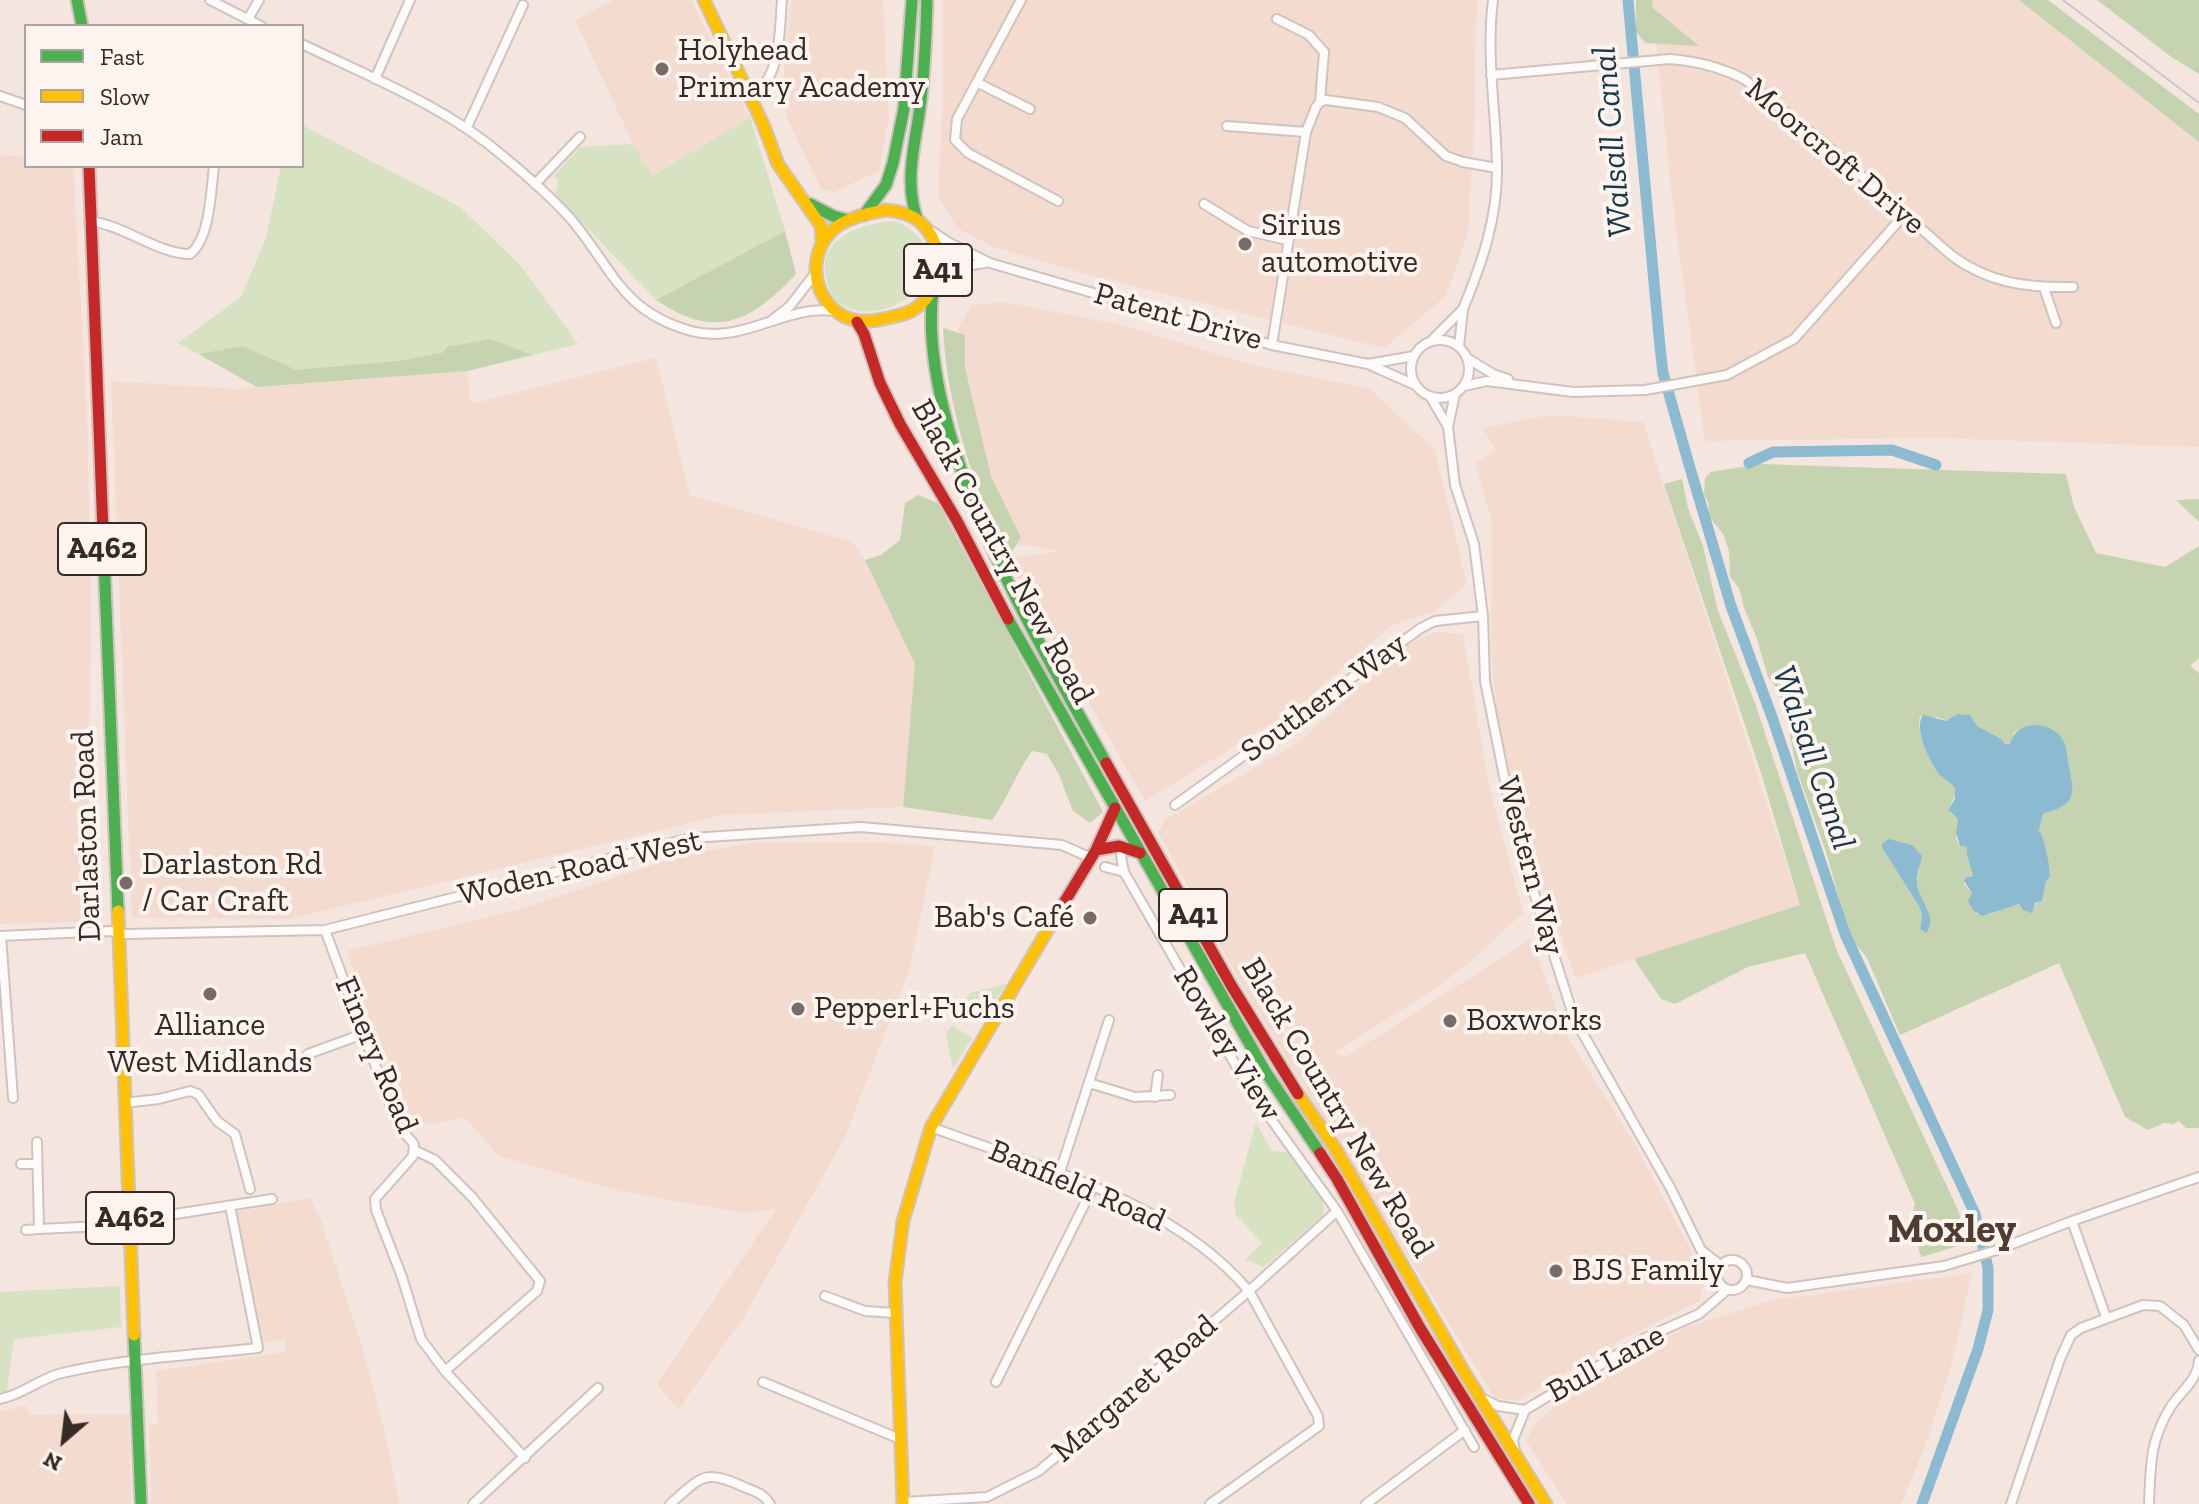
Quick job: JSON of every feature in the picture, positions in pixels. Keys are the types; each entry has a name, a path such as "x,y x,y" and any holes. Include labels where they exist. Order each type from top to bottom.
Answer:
{"main road":[{"path":"77,0 82,24"},
{"path":"704,0 763,124 785,160 797,192 821,226 822,245 814,275 827,304 857,322"},
{"path":"863,215 886,185 893,163 904,108 912,0"},
{"name":"A41","path":"857,322 875,322 911,311 920,305 935,285 937,251 910,203 908,189 920,110 927,0"},
{"name":"Darlaston Road","path":"89,168 141,1504"},
{"path":"797,192 824,212 848,220"},
{"name":"A41","path":"822,245 834,228 863,215 886,210 922,223"},
{"name":"Black Country New Road","path":"935,285 929,313 935,372 945,423 961,473 999,568 1231,983 1279,1065 1333,1145 1478,1395 1546,1504"},
{"name":"Black Country New Road","path":"857,322 880,383 900,424 957,521 1026,652 1265,1071 1337,1179 1420,1328 1529,1504"},
{"path":"903,1503 895,1313 897,1248 916,1174 931,1127 1094,854 1115,808"},
{"path":"1094,854 1117,844 1128,845 1142,853"}],"street":[{"path":"210,0 257,24"},
{"path":"248,19 259,0"},
{"path":"375,79 410,0"},
{"path":"751,97 761,90 772,73 782,0"},
{"path":"1021,0 957,119 954,131 960,147 1058,201"},
{"path":"1459,347 1463,309 1482,262 1493,218 1497,168 1491,75 1493,0"},
{"path":"467,127 523,5"},
{"path":"1277,19 1309,35 1324,52 1320,102"},
{"path":"304,45 467,127 570,218 626,295 649,314 693,332 730,334 815,310 838,312"},
{"name":"Moorcroft Drive","path":"1491,75 1654,60 1700,62 1744,79 1824,143 1951,255 1981,274 2009,283 2044,288 2073,287"},
{"path":"978,83 1030,109"},
{"path":"0,96 24,104"},
{"path":"1272,345 1306,132 1320,102 1326,100 1378,107 1405,118 1446,156 1497,168"},
{"path":"1227,126 1306,132"},
{"path":"535,184 580,137"},
{"path":"89,221 113,226 176,252 190,254 194,252 206,225 214,168"},
{"path":"1204,204 1248,231 1287,240"},
{"path":"1464,386 1487,381 1573,392 1645,390 1727,375 1794,339 1904,215"},
{"name":"Patent Drive","path":"922,223 948,242 990,263 1272,345 1368,364 1416,386"},
{"name":"Patent Drive","path":"935,285 950,268 990,263"},
{"path":"764,326 790,306 814,275"},
{"path":"2044,288 2056,323"},
{"path":"1463,309 1414,356 1412,377 1416,386 1430,396 1444,398 1455,394 1464,386 1469,374 1467,357"},
{"path":"1429,342 1450,342 1493,374 1520,383"},
{"name":"Patent Drive","path":"1368,364 1414,356"},
{"name":"Western Way","path":"1455,394 1448,427 1455,485 1474,544 1483,616 1485,681 1516,836 1574,1018 1671,1189 1701,1250 1720,1265"},
{"name":"Western Way","path":"1430,396 1448,427"},
{"name":"Southern Way","path":"1175,805 1421,628 1435,621 1483,616"},
{"name":"Woden Road West","path":"0,936 325,930 691,838 861,827 1062,845 1094,854"},
{"name":"Rowley View","path":"1121,856 1124,872 1250,1090 1337,1211 1474,1447"},
{"path":"1105,867 1124,872"},
{"name":"Finery Road","path":"325,930 398,1126 414,1144 413,1156 375,1199 376,1210 402,1277 421,1339 445,1371 525,1458"},
{"path":"0,936 13,1098"},
{"path":"1059,1175 1109,1020"},
{"path":"308,1054 363,1034"},
{"path":"1155,1097 1158,1075"},
{"path":"1089,1083 1135,1097 1170,1095"},
{"path":"124,1103 190,1091 198,1094 217,1121 235,1134 250,1189"},
{"name":"Banfield Road","path":"931,1127 1093,1187 1181,1231 1238,1278 1249,1291 1318,1416 1319,1426 1210,1504"},
{"path":"37,1142 39,1229"},
{"path":"414,1150 435,1160 472,1197 538,1276 537,1291 445,1371"},
{"path":"21,1164 37,1164"},
{"path":"1727,1290 1717,1279 1720,1265 1730,1260 1740,1262 1746,1270 1747,1280 1787,1288 1944,1266 2199,1177"},
{"path":"996,1382 1093,1187"},
{"path":"26,1230 122,1225 130,1221 272,1199"},
{"path":"0,1399 12,1397 60,1373 135,1361 258,1348 230,1206"},
{"name":"Margaret Road","path":"903,1503 987,1497 1039,1471 1249,1291 1337,1211"},
{"path":"2072,1221 2106,1317"},
{"name":"Bull Lane","path":"1478,1395 1498,1406 1525,1410 1647,1337 1699,1314 1727,1290 1741,1288 1747,1280"},
{"path":"825,1296 865,1311 895,1313"},
{"path":"2011,1504 2071,1335 2106,1317 2143,1305 2160,1306 2184,1325 2199,1350"},
{"path":"2149,1504 2152,1446 2172,1406 2191,1382 2199,1361"},
{"path":"763,1382 900,1439"},
{"path":"473,1504 598,1388"},
{"path":"1517,1458 1513,1440 1525,1410"},
{"path":"1366,1504 1465,1430"},
{"path":"670,1504 697,1481 711,1476 720,1476 765,1496 770,1504"},
{"path":"1517,1504 1518,1488"}],"shaded area":[{"name":"Holyhead Primary Academy","path":"614,0 691,0 750,117 651,176 575,20"},
{"path":"791,0 883,0 889,116 879,171 834,192 821,189 787,118 783,83"},
{"path":"943,0 1479,0 1468,233 1446,296 1384,348 1082,273 991,246 957,228 938,195 943,97"},
{"path":"1652,0 2019,0 2199,141 2199,447 1934,438 1705,441 1671,191"},
{"path":"0,155 24,157 24,168 73,168 87,410 91,605 87,922 0,924"},
{"path":"1005,302 1122,325 1249,364 1370,389 1435,450 1467,584 1435,611 1392,625 1297,708 1145,801 1007,559 1062,551 1016,544 955,383 958,328 972,305"},
{"path":"656,358 690,495 852,542 865,560 915,664 903,807 723,815 289,919 132,918 111,381 238,389 467,371 471,404"},
{"path":"1550,415 1643,422 1800,905 1576,978 1529,851 1497,719 1491,647 1492,522 1475,463 1496,450 1483,428"},
{"path":"1436,632 1463,634 1488,781 1523,913 1439,986 1332,1054 1347,1056 1531,939 1565,1033 1636,1146 1705,1277 1699,1301 1623,1339 1518,1401 1494,1397 1245,991 1158,832 1166,819 1299,742 1403,647"},
{"path":"751,843 935,846 910,968 845,1137 744,1317 678,1410 657,1384 776,1209 745,1213 619,1191 499,1156 464,1117 435,1124 403,1121 347,951 521,909 679,856"},
{"path":"310,1198 322,1223 360,1339 400,1504 151,1504 149,1425 158,1424 156,1371 285,1352 285,1338 262,1343 235,1212"},
{"path":"1972,1273 1953,1359 1928,1439 1901,1504 1567,1504 1527,1442 1533,1426 1555,1406 1686,1327 1773,1300"},
{"path":"25,1405 30,1415 129,1414 131,1504 0,1504 0,1412"}],"green space":[{"path":"1636,0 1652,0 1653,8 1699,46 1645,43 1636,32"},
{"path":"2019,0 2048,0 2199,114 2199,142"},
{"path":"2097,0 2199,0 2199,74 2170,56"},
{"path":"750,117 785,231 656,300 555,194 559,180 554,176 580,147 633,144 652,176"},
{"path":"304,126 460,207 520,265 578,344 467,371 257,387 178,343 241,297 266,238 281,168 304,168"},
{"path":"895,221 918,236 928,253 927,271 918,288 903,301 883,309 862,311 837,302 829,289 825,264 835,242 856,229"},
{"path":"785,231 796,274 779,291 747,314 714,322 696,320 656,300"},
{"path":"943,328 965,335 965,368 991,476 1021,538 1007,559 964,446 950,388"},
{"path":"491,339 532,355 467,371 257,387 199,354 243,346 296,370 398,361"},
{"path":"1760,464 2066,474 2074,507 2096,553 2165,567 2199,546 2199,658 2190,666 2199,673 2199,1128 2186,1128 2179,1121 2148,1130 2125,1117 2059,963 1900,1035 1867,958 1850,937 1826,852 1797,771 1778,690 1768,677 1739,588 1730,577 1729,552 1724,535 1709,517 1704,495 1705,478 1711,472","holes":["1958,715 1970,715 1977,726 2007,745 2011,743 2014,732 2029,725 2053,732 2064,747 2072,791 2061,807 2043,814 2039,829 2050,875 2042,901 2033,908 2017,905 1985,915 1977,914 1972,893 1964,884 1965,877 1974,875 1967,847 1960,846 1956,839 1958,819 1949,812 1955,788 1933,763 1922,739 1919,723 1920,716 1947,721","1882,848 1922,856 1917,881 1925,933 1920,929 1922,915 1919,906"]},
{"path":"1682,479 1688,508 1703,546 1718,611 1755,703 1837,951 1959,1212 1965,1244 1921,1257 1911,1221 1915,1204 1805,953 1748,967 1675,1004 1661,999 1634,959 1800,905 1761,773 1664,484"},
{"path":"918,495 938,503 1103,812 1090,823 1073,811 1047,754 1032,751 992,820 903,807 915,664 865,560 881,555 900,540 905,503"},
{"path":"2199,499 2199,522 2176,500"},
{"path":"1006,984 987,1014 965,1001 970,993"},
{"path":"952,1025 972,1038 953,1069 946,1033"},
{"path":"1256,1122 1271,1150 1288,1153 1306,1174 1318,1190 1324,1207 1323,1215 1264,1267 1245,1260 1262,1243 1236,1215 1234,1203"},
{"path":"120,1286 121,1327 14,1339 6,1397 0,1398 0,1292"}],"water":[{"path":"1958,714 1970,715 1977,726 2005,744 2010,744 2019,730 2035,725 2051,729 2064,743 2072,792 2067,803 2043,814 2039,830 2050,876 2042,901 2035,903 2032,913 2023,910 2019,904 1982,916 1973,910 1968,901 1972,893 1964,881 1966,877 1973,876 1967,847 1960,846 1956,833 1958,819 1948,810 1955,799 1955,788 1940,775 1932,762 1920,728 1923,715 1946,721"},
{"path":"1889,839 1912,845 1922,856 1917,883 1929,914 1926,933 1920,929 1922,915 1919,906 1882,848 1882,844"}],"waterway":[{"name":"Walsall Canal","path":"1628,0 1663,373 1731,606 1845,934 1975,1214 1988,1268 1988,1310 1978,1349 1922,1504"},
{"path":"1749,463 1773,452 1892,450 1936,465"}],"tram line":[{"path":"2063,0 2199,103"}],"traffic: fast":[{"path":"77,0 82,24"},
{"path":"864,215 886,185 893,163 904,108 912,0"},
{"path":"917,219 911,177 923,81 927,0"},
{"path":"810,204 848,220"},
{"path":"933,290 932,336 937,381 957,458 992,548 1013,592 1106,763"},
{"path":"104,558 118,911"},
{"path":"1008,619 1265,1071 1320,1153"},
{"path":"134,1335 141,1504"}],"traffic: slow":[{"path":"704,0 763,124 778,164 821,226 822,244"},
{"path":"886,210 915,218 925,227 937,250 937,276 926,299 910,312 871,321 850,319 833,309 819,286 816,272 821,246 828,235 844,222 886,210"},
{"path":"118,911 134,1335"},
{"path":"903,1504 895,1282 903,1221 931,1127 1053,921"},
{"path":"1298,1094 1335,1148 1464,1372 1546,1504"}],"traffic: jam":[{"path":"89,168 104,558"},
{"path":"857,322 880,383 900,424 957,521 1008,619"},
{"path":"1106,763 1231,985 1298,1094"},
{"path":"1053,921 1096,850 1115,808"},
{"path":"1096,850 1119,846 1140,853"},
{"path":"1320,1153 1420,1328 1529,1504"}],"place":[{"name":"Holyhead Primary Academy","path":"662,69"},
{"name":"Sirius automotive","path":"1245,244"},
{"name":"Darlaston Rd / Car Craft","path":"126,883"},
{"name":"Bab's Café","path":"1090,918"},
{"name":"Alliance West Midlands","path":"210,994"},
{"name":"Pepperl+Fuchs","path":"798,1009"},
{"name":"Boxworks","path":"1450,1021"},
{"name":"BJS Family","path":"1556,1271"}],"district":[{"name":"Moxley","path":"1952,1231"}]}
